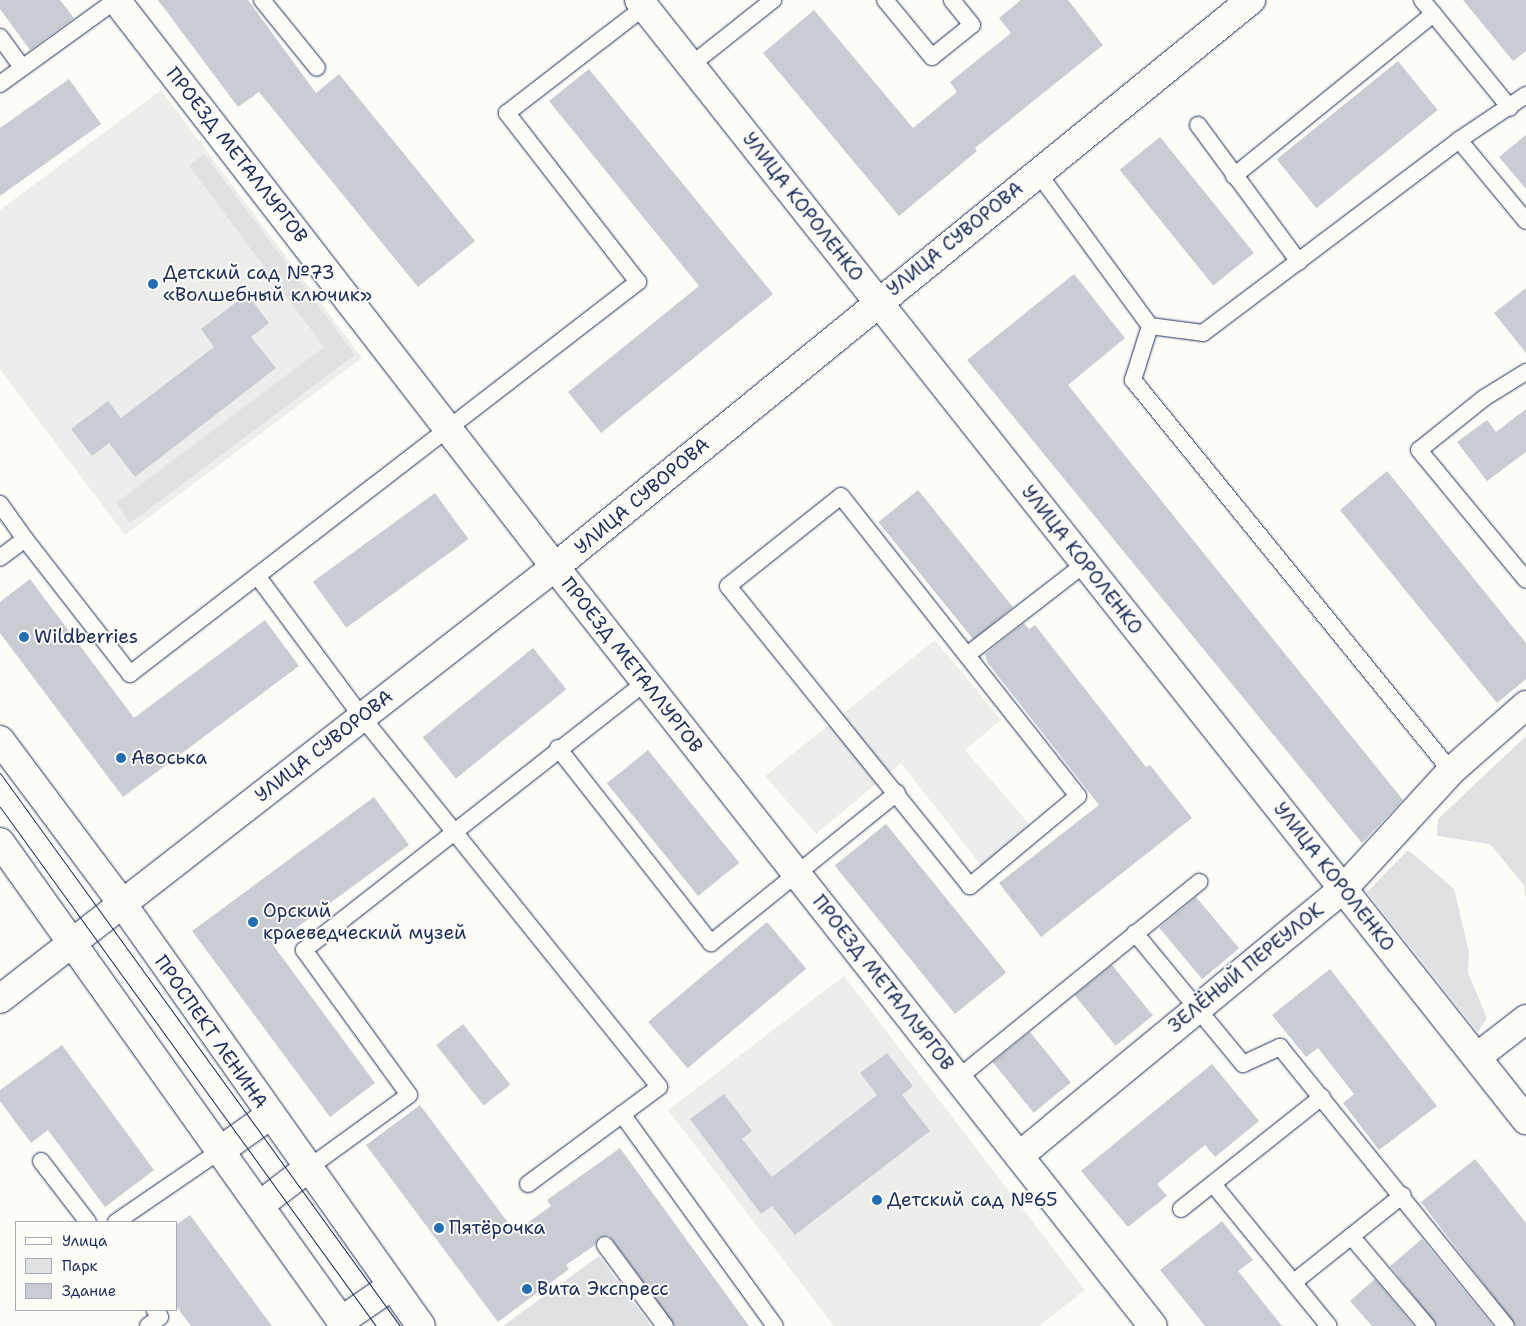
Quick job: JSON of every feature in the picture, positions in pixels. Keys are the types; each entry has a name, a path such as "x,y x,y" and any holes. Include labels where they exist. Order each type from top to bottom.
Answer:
{"street":[{"name":"ПРОЕЗД МЕТАЛЛУРГОВ","path":"116,0 556,567 1153,1326"},
{"name":"УЛИЦА СУВОРОВА","path":"0,999 121,902 556,567 877,302 1251,0"},
{"name":"УЛИЦА КОРОЛЕНКО","path":"641,3 1526,1120"},
{"name":"ЗЕЛЁНЫЙ ПЕРЕУЛОК","path":"1019,1156 1343,889 1451,770 1526,705"},
{"name":"ПРОСПЕКТ ЛЕНИНА","path":"0,740 121,902 269,1116 421,1326"},
{"path":"0,842 260,1204 340,1324 392,1286"},
{"path":"1476,1057 1526,1019"},
{"path":"221,1150 269,1116"},
{"path":"260,1204 307,1169"}],"lane":[{"path":"0,84 116,0"},
{"path":"262,0 317,68"},
{"path":"691,65 773,0"},
{"path":"885,0 932,57 972,25 952,0"},
{"path":"1422,0 1510,108"},
{"path":"0,504 130,674 449,430 638,282 506,114 641,3"},
{"path":"1234,176 1433,14"},
{"path":"0,38 22,68"},
{"path":"1038,172 1150,326 1203,333 1459,140 1510,108 1526,95"},
{"path":"1198,126 1299,262"},
{"path":"1459,140 1526,221"},
{"path":"1150,326 1133,380 1451,770"},
{"path":"1526,372 1484,398 1419,450 1526,580"},
{"path":"841,496 968,655 1078,796 970,886 897,793 728,586 841,496"},
{"path":"0,558 25,539"},
{"path":"968,655 1086,564"},
{"path":"258,577 362,717 659,1087 528,1184"},
{"path":"307,1169 409,1095 304,950 455,832 558,748 646,682"},
{"path":"558,748 712,943 897,793"},
{"path":"958,1078 1199,882"},
{"path":"1135,934 1243,1064 1280,1047 1403,1195 1506,1326"},
{"path":"1182,1209 1322,1097"},
{"path":"622,1114 775,1326"},
{"path":"117,1221 221,1150"},
{"path":"41,1161 87,1221"},
{"path":"1213,1184 1329,1326"},
{"path":"1294,1282 1403,1195"},
{"path":"1351,1236 1427,1326"},
{"path":"605,1245 665,1326"},
{"path":"148,1326 160,1316 156,1311"}],"shaded area":[{"name":"Детский сад №73 «Волшебный ключик»","path":"161,90 362,358 125,535 0,369 0,210"},
{"path":"935,640 1001,720 965,750 1036,832 987,873 901,763 816,834 765,776"},
{"name":"Детский сад №65","path":"844,976 1085,1290 1039,1326 834,1326 668,1110"}],"green space":[{"path":"204,154 355,355 130,523 116,503 324,347 189,166"},
{"path":"1526,736 1526,902 1524,885 1490,844 1437,836 1438,819"},
{"path":"1408,850 1454,889 1469,952 1468,973 1487,1018 1478,1032 1367,892"},
{"path":"599,1256 651,1326 503,1326"}],"building":[{"path":"0,0 60,0 74,18 30,50 0,9"},
{"path":"158,0 248,0 316,93 339,74 475,241 418,287 259,92 238,107"},
{"path":"1021,0 1068,0 1103,45 975,148 977,151 899,216 763,53 814,10 913,128 957,92 950,82 1011,33 999,18"},
{"path":"1463,0 1526,0 1526,51 1513,61"},
{"path":"1398,61 1438,110 1316,208 1277,159"},
{"path":"589,69 773,294 601,433 568,392 699,286 549,101"},
{"path":"69,79 101,124 0,196 0,128"},
{"path":"1526,135 1526,189 1499,157"},
{"path":"1160,137 1254,253 1213,286 1120,170"},
{"path":"1074,274 1125,338 1068,385 1403,800 1362,843 967,360"},
{"path":"1526,288 1526,353 1494,313"},
{"path":"247,294 269,323 251,337 276,368 135,477 109,443 92,456 71,429 108,401 121,418 214,347 201,329"},
{"path":"1526,409 1526,452 1487,481 1457,442 1487,420 1496,432"},
{"path":"1387,471 1526,643 1526,679 1497,703 1340,510"},
{"path":"918,490 1013,607 973,639 878,522"},
{"path":"435,493 469,539 346,628 313,582"},
{"path":"30,579 134,718 265,620 299,666 123,797 0,633 0,602"},
{"path":"1024,623 1029,629 1035,625 1146,767 1150,765 1192,818 1041,937 999,883 1099,805 987,662 985,654"},
{"path":"533,648 566,689 456,779 423,737"},
{"path":"648,750 739,863 698,896 607,783"},
{"path":"374,797 409,845 273,945 375,1083 330,1117 192,931"},
{"path":"886,824 1006,972 955,1014 835,866"},
{"path":"1196,897 1239,948 1202,979 1159,928"},
{"path":"767,922 806,969 687,1068 648,1022"},
{"path":"1112,965 1153,1016 1116,1046 1075,995"},
{"path":"1330,969 1437,1106 1379,1150 1343,1103 1354,1094 1318,1048 1306,1057 1272,1015"},
{"path":"463,1024 510,1085 484,1106 436,1045"},
{"path":"1030,1032 1071,1083 1034,1113 993,1062"},
{"path":"62,1045 154,1170 105,1207 48,1130 31,1143 0,1101 0,1090"},
{"path":"887,1053 913,1086 902,1095 930,1131 795,1235 772,1206 761,1214 690,1119 724,1094 752,1131 742,1139 772,1177 877,1095 860,1073"},
{"path":"1212,1064 1259,1121 1215,1157 1205,1145 1157,1184 1167,1196 1128,1227 1081,1171"},
{"path":"420,1105 515,1232 551,1206 547,1200 620,1148 749,1326 675,1326 609,1235 599,1237 595,1245 566,1265 569,1269 498,1322 366,1145"},
{"path":"1475,1159 1526,1223 1526,1326 1516,1326 1421,1202"},
{"path":"190,1215 272,1326 191,1326 178,1309 178,1224"},
{"path":"1222,1221 1253,1260 1238,1271 1282,1326 1205,1326 1160,1270"},
{"path":"1422,1239 1493,1326 1437,1326 1390,1266"},
{"path":"1375,1279 1414,1326 1372,1326 1350,1301"}],"tram line":[{"path":"0,773 400,1326"},
{"path":"0,807 376,1326"}],"place":[{"name":"Детский сад №73 «Волшебный ключик»","path":"153,284"},
{"name":"Wildberries","path":"24,637"},
{"name":"Авоська","path":"121,758"},
{"name":"Орский краеведческий музей","path":"253,922"},
{"name":"Детский сад №65","path":"877,1200"},
{"name":"Пятёрочка","path":"439,1228"},
{"name":"Вита Экспресс","path":"527,1289"}]}
